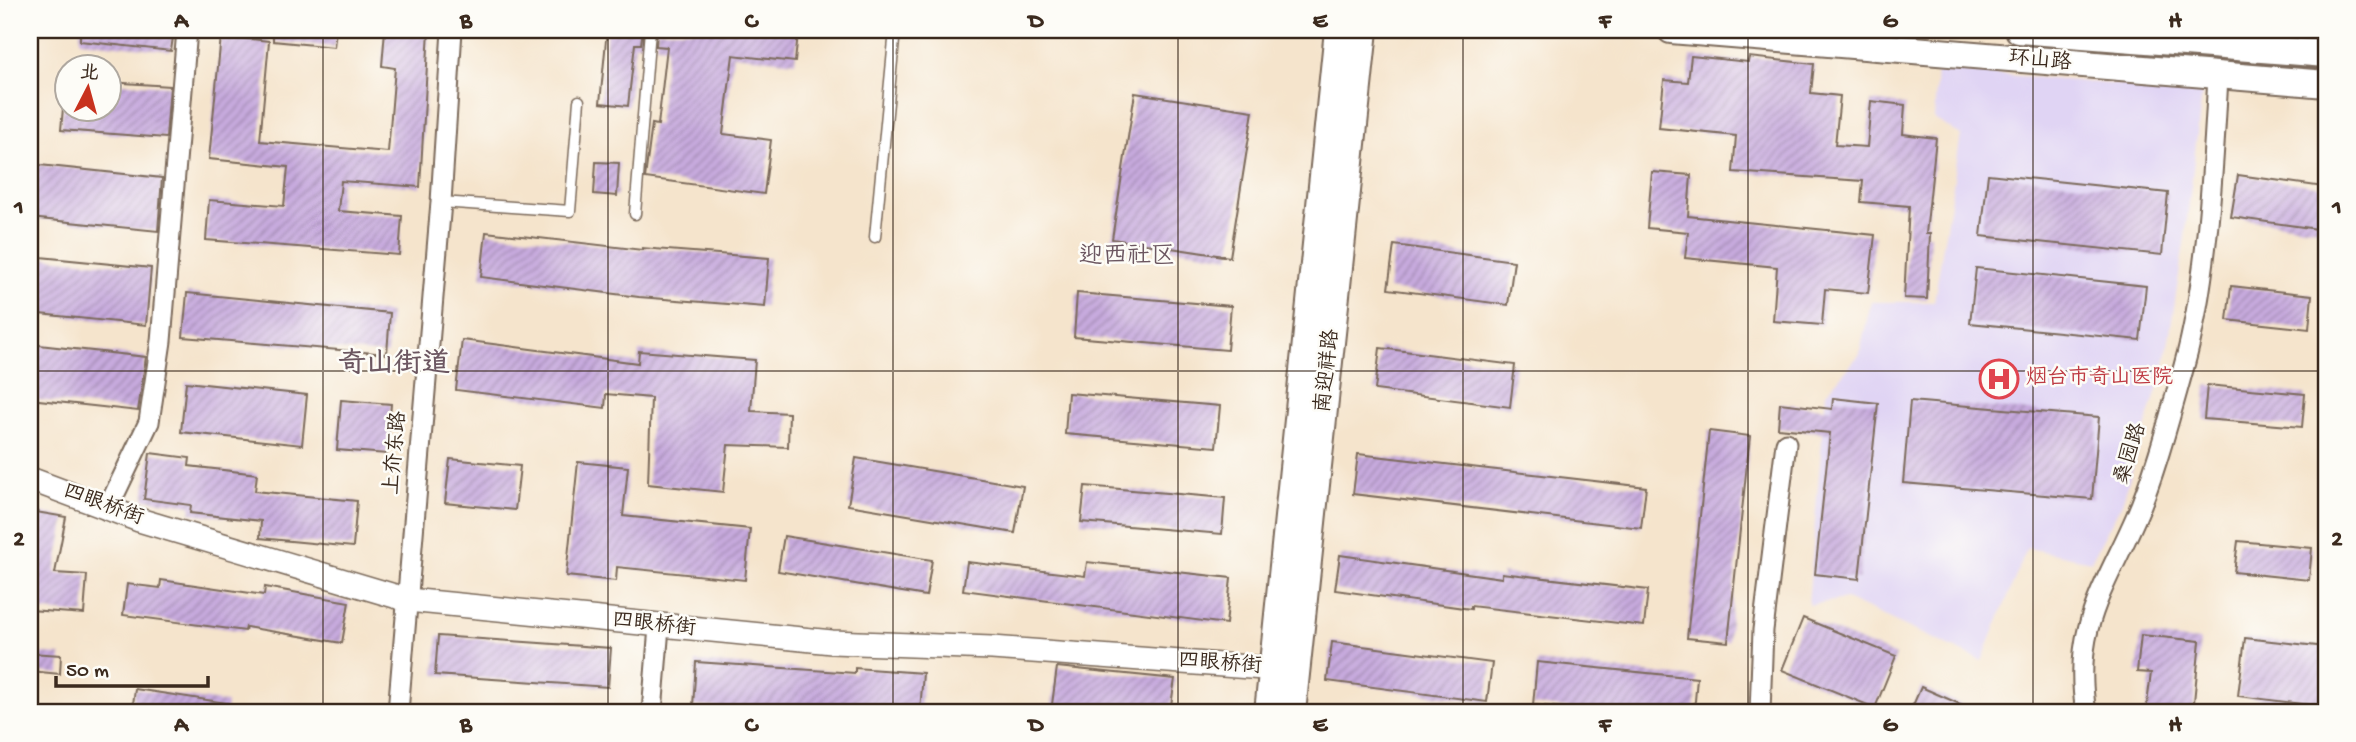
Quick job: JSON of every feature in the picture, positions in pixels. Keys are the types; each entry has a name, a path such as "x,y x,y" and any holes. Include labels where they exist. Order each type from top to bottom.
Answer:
{"main road":[{"name":"南迎祥路","path":"1292,712 1285,670 1338,30"},
{"name":"南迎祥路","path":"1268,712 1285,670 1364,30"},
{"name":"环山路","path":"1671,30 2147,50 2326,54"},
{"name":"环山路","path":"2019,30 2147,50 2218,77 2326,85"}],"street":[{"path":"107,510 149,422 161,341 187,30"},
{"name":"上夼东路","path":"398,712 441,202 452,30"},
{"name":"桑园路","path":"2086,712 2082,691 2082,646 2092,606 2137,515 2185,363 2200,274 2214,155 2218,77"},
{"path":"1760,712 1763,630 1786,443"},
{"name":"四眼桥街","path":"30,478 107,510 408,600 659,627 832,642 992,648 1285,670"},
{"path":"652,712 659,627"}],"lane":[{"path":"635,214 650,30"},
{"path":"875,237 895,30"},
{"path":"441,202 570,211 579,101"}],"shaded area":[{"name":"烟台市奇山医院","path":"1937,69 2202,92 2185,237 2165,364 2122,503 2091,561 2027,548 1982,661 1846,599 1808,605 1826,393 1859,355 1871,302 1934,302 1961,135 1934,119"}],"building":[{"path":"80,30 174,30 171,51 80,41"},
{"path":"273,30 336,30 334,47 273,41"},
{"path":"385,30 429,30 420,187 341,181 338,211 402,216 399,255 206,240 209,200 284,206 288,167 209,159 221,36 269,41 260,141 388,152 395,68 382,66"},
{"path":"607,30 643,30 641,44 635,44 628,106 600,103"},
{"path":"657,30 767,30 798,33 795,62 733,55 723,134 771,140 764,194 645,178 652,124 658,125 667,47 656,46"},
{"path":"1691,56 1748,62 1749,57 1814,64 1811,93 1840,96 1835,145 1867,147 1871,101 1905,105 1903,134 1936,138 1926,234 1930,234 1927,299 1904,298 1909,206 1861,202 1863,181 1733,172 1736,136 1659,128 1664,80 1688,82"},
{"path":"122,83 170,86 166,138 61,130 62,122 122,122"},
{"path":"1135,93 1253,111 1230,257 1112,239"},
{"path":"596,162 619,163 617,196 594,194"},
{"path":"30,164 162,178 158,231 30,218"},
{"path":"1652,172 1691,175 1688,216 1875,235 1868,293 1825,289 1822,325 1773,321 1777,267 1685,258 1688,232 1647,228"},
{"path":"1988,174 2168,193 2162,255 1981,236"},
{"path":"2238,175 2324,187 2318,229 2231,217"},
{"path":"486,232 642,250 769,258 765,307 639,297 481,277"},
{"path":"1394,245 1514,261 1508,305 1388,289"},
{"path":"30,256 151,268 146,325 30,313"},
{"path":"1976,268 2146,286 2140,340 1970,323"},
{"path":"2231,286 2312,295 2309,329 2227,320"},
{"path":"187,293 390,313 387,354 183,337"},
{"path":"1077,293 1231,306 1227,350 1074,337"},
{"path":"462,340 638,363 639,351 755,360 751,411 789,413 788,447 728,445 723,492 648,484 651,398 606,394 605,408 456,390"},
{"path":"30,344 146,357 138,411 30,399"},
{"path":"1380,348 1515,365 1510,407 1375,390"},
{"path":"186,382 307,395 302,445 181,432"},
{"path":"2207,385 2305,394 2302,427 2204,419"},
{"path":"1068,393 1220,406 1216,447 1065,434"},
{"path":"1833,398 1878,403 1859,579 1815,574 1830,433 1778,428 1780,403 1832,409"},
{"path":"341,400 391,404 387,454 337,450"},
{"path":"1910,401 2099,417 2092,499 1903,483"},
{"path":"1709,431 1750,436 1728,642 1687,638"},
{"path":"150,453 190,458 189,466 257,474 255,491 357,501 353,547 260,538 261,521 190,513 191,505 144,499"},
{"path":"1358,454 1646,487 1641,528 1353,494"},
{"path":"856,458 1023,486 1015,533 848,505"},
{"path":"450,459 520,466 515,510 445,503"},
{"path":"578,462 628,467 623,516 750,529 745,580 617,567 616,581 566,576"},
{"path":"1085,486 1225,498 1222,534 1081,522"},
{"path":"30,511 66,517 55,573 87,575 84,614 30,610"},
{"path":"784,536 932,560 926,596 778,571"},
{"path":"2238,541 2312,548 2309,580 2234,572"},
{"path":"1340,555 1502,578 1502,573 1648,590 1644,626 1471,606 1471,609 1335,590"},
{"path":"967,562 1085,576 1087,562 1231,578 1226,624 963,590"},
{"path":"161,580 264,595 265,587 349,602 342,643 246,627 245,631 123,615 127,584 160,588"},
{"path":"1803,618 1896,656 1875,708 1782,670"},
{"path":"2141,635 2200,641 2193,712 2146,712 2151,673 2137,672"},
{"path":"438,636 611,648 608,687 435,675"},
{"path":"2245,638 2326,647 2326,707 2238,696"},
{"path":"1332,642 1492,663 1487,702 1327,681"},
{"path":"30,653 61,655 60,674 30,671"},
{"path":"696,662 855,673 855,668 923,673 920,712 828,707 828,712 777,712 693,706"},
{"path":"1537,662 1697,678 1694,712 1604,712 1533,705"},
{"path":"1057,667 1175,679 1170,712 1051,712"},
{"path":"1921,687 1978,712 1910,712"},
{"path":"135,689 227,703 226,712 132,712"}],"place":[{"name":"烟台市奇山医院","path":"1999,379"}],"district":[{"name":"迎西社区","path":"1127,257"},
{"name":"奇山街道","path":"394,365"}]}
